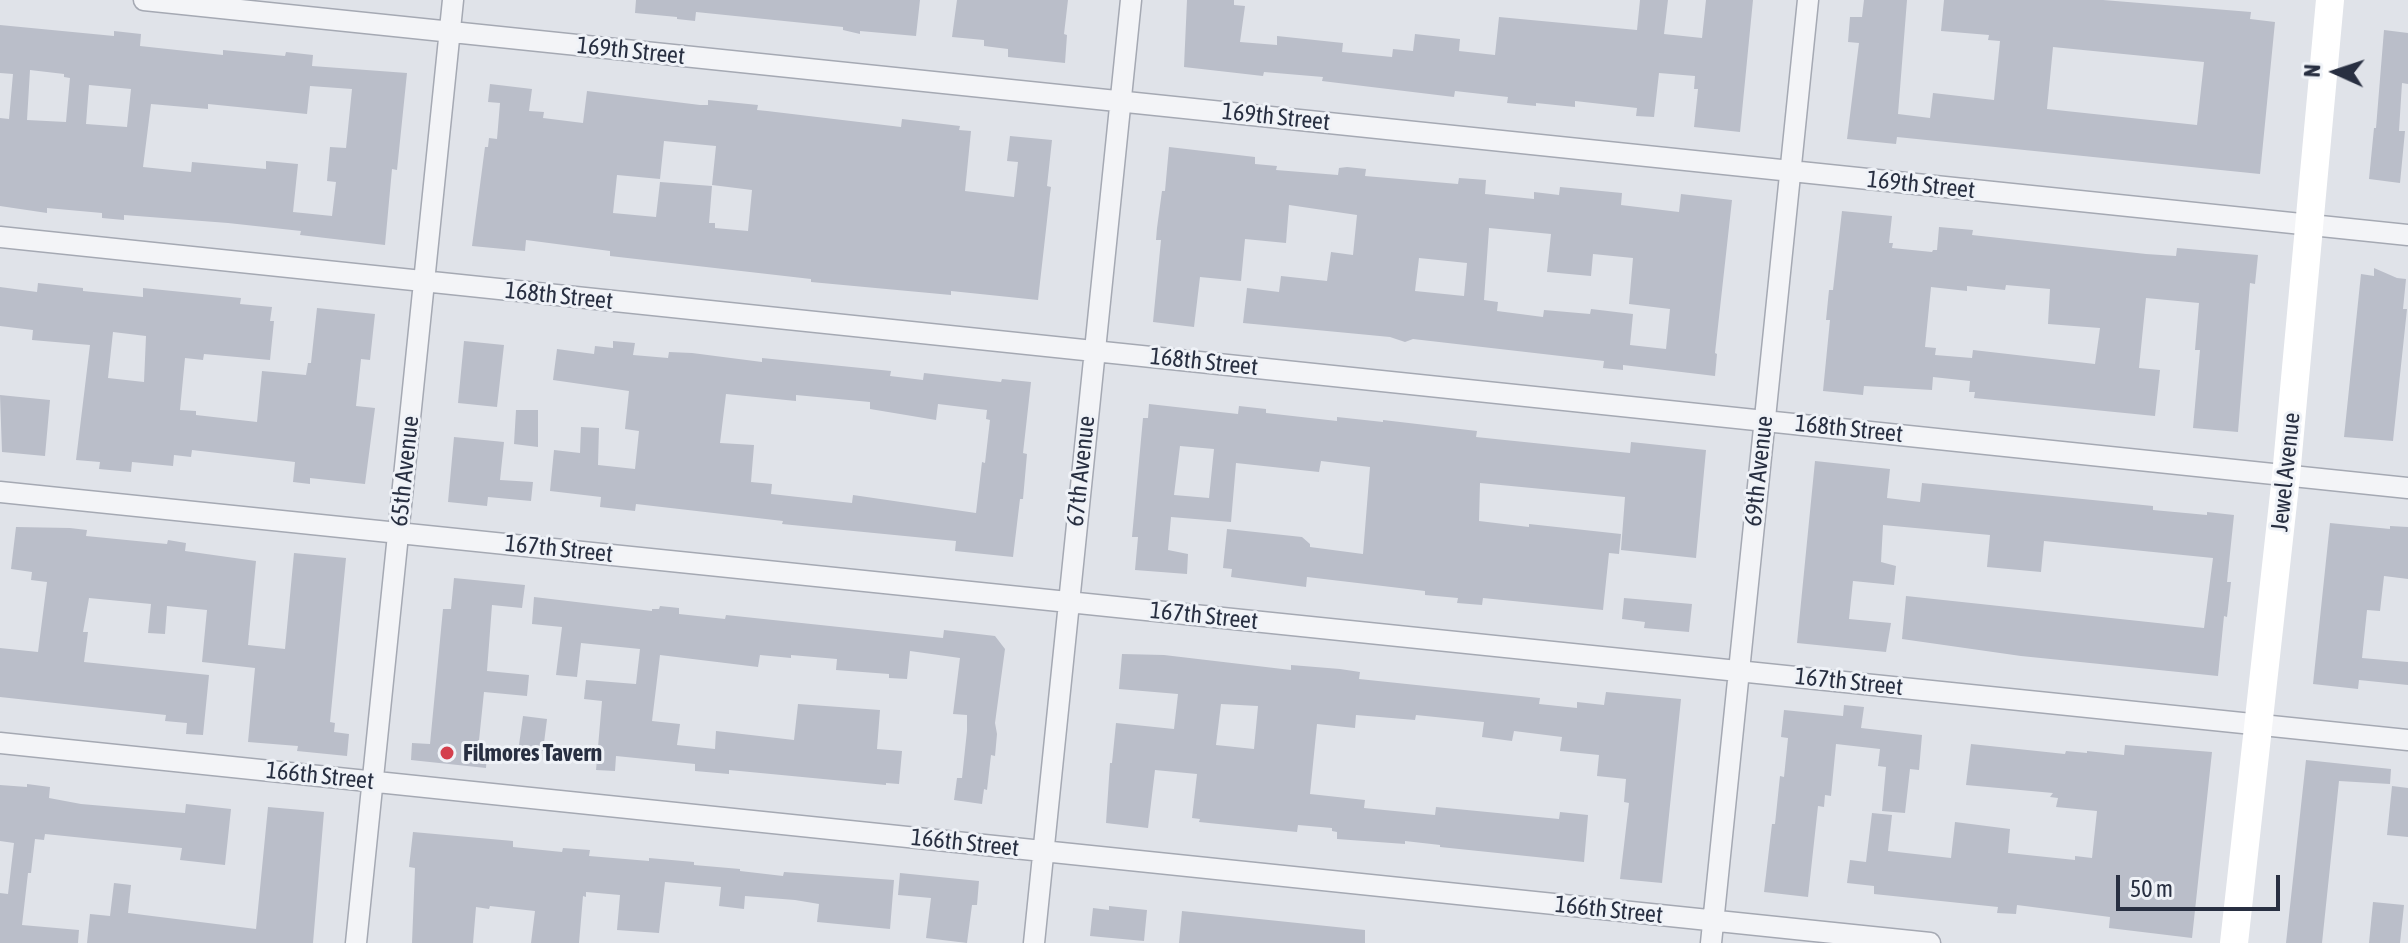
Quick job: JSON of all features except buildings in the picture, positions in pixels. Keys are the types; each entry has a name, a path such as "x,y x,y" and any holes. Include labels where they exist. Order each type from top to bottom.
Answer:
{"street":[{"name":"169th Street","path":"144,0 2408,235"},
{"name":"65th Avenue","path":"356,943 453,0"},
{"name":"67th Avenue","path":"1034,943 1131,0"},
{"name":"69th Avenue","path":"1711,943 1808,0"},
{"name":"Jewel Avenue","path":"2234,943 2286,476 2330,0"},
{"name":"168th Street","path":"0,237 2408,488"},
{"name":"167th Street","path":"0,492 2408,740"},
{"name":"166th Street","path":"0,743 1930,943"}],"place":[{"name":"Filmores Tavern","path":"447,753"}]}
